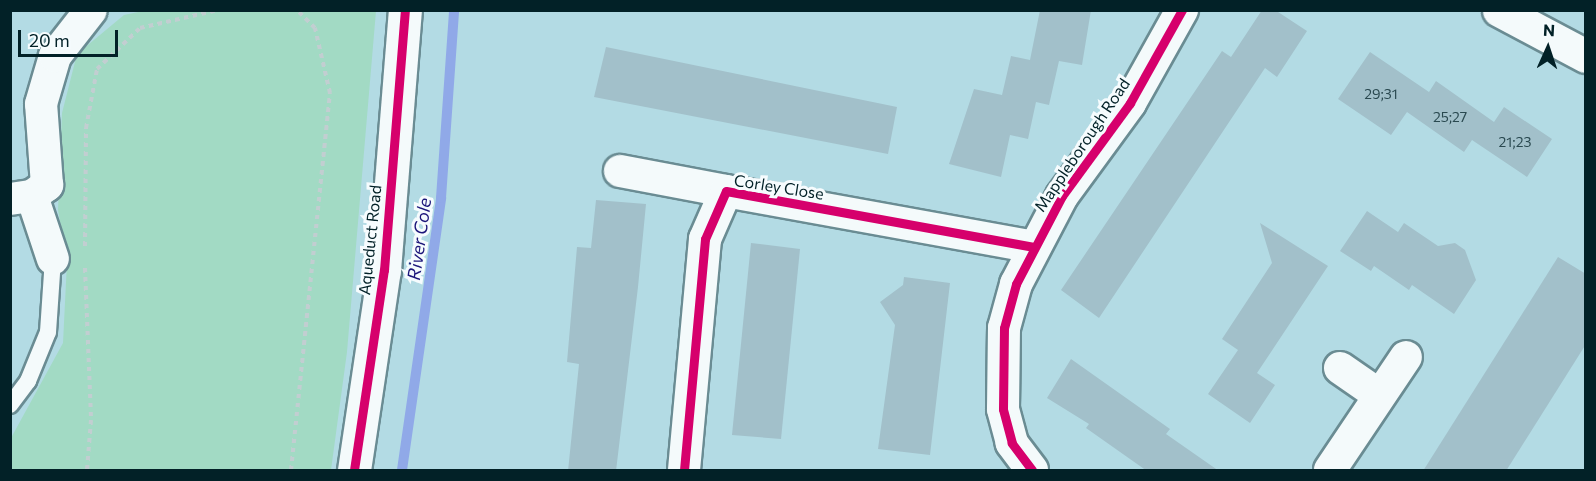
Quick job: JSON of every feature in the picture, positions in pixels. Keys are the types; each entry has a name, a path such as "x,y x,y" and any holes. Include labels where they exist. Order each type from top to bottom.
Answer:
{"street":[{"path":"53,259 21,198 47,185 41,105 55,56 91,10"},
{"name":"Aqueduct Road","path":"354,471 384,270 405,10"},
{"name":"Mappleborough Road","path":"1032,471 1012,443 1003,409 1002,352 1016,284 1062,196 1130,103 1182,10"},
{"path":"1499,10 1586,56"},
{"path":"620,171 726,191"},
{"name":"Corley Close","path":"684,471 705,239 726,191 1034,247"},
{"path":"1330,471 1406,357"},
{"path":"1340,368 1379,395"}],"lane":[{"path":"10,405 28,381 48,332 53,259"}],"path":[{"path":"87,471 86,128 97,69 140,28 218,10"},
{"path":"291,471 330,93 315,28 297,10"}],"green space":[{"path":"143,11 376,11 347,352 331,470 11,470 11,438 63,343 67,262 58,210 62,113 77,54 124,15"}],"building":[{"path":"1040,10 1091,10 1082,65 1059,61 1049,105 1036,102 1028,139 1010,135 1001,177 949,164 974,89 1002,95 1011,56 1030,60"},
{"path":"1262,10 1275,10 1307,31 1277,77 1265,68 1099,318 1061,290 1222,51 1231,57"},
{"path":"606,47 897,107 888,154 594,97"},
{"path":"1370,52 1429,92 1436,81 1494,122 1504,107 1552,139 1527,177 1472,140 1464,152 1407,112 1391,135 1338,99"},
{"path":"596,200 646,204 638,287 616,471 568,471 579,364 567,362 577,247 591,248"},
{"path":"1367,211 1398,232 1404,223 1438,246 1455,243 1465,250 1476,280 1454,314 1412,285 1409,290 1374,266 1371,271 1340,251"},
{"path":"1260,223 1328,266 1257,373 1275,385 1250,423 1208,394 1238,350 1222,339 1272,263"},
{"path":"751,243 800,249 781,439 732,435"},
{"path":"1558,257 1586,274 1586,344 1506,471 1423,471"},
{"path":"904,277 950,283 930,455 878,449 895,325 880,302 903,285"},
{"path":"1071,359 1170,429 1166,434 1219,471 1147,471 1086,428 1089,424 1047,398"}],"waterway":[{"name":"River Cole","path":"402,470 441,198 454,10"}],"cycle path":[{"path":"354,470 384,270 405,10"},
{"path":"1032,470 1012,443 1003,409 1004,328 1016,284 1062,196 1130,103 1182,10"},
{"path":"684,470 705,239 726,191 1034,247"}]}
